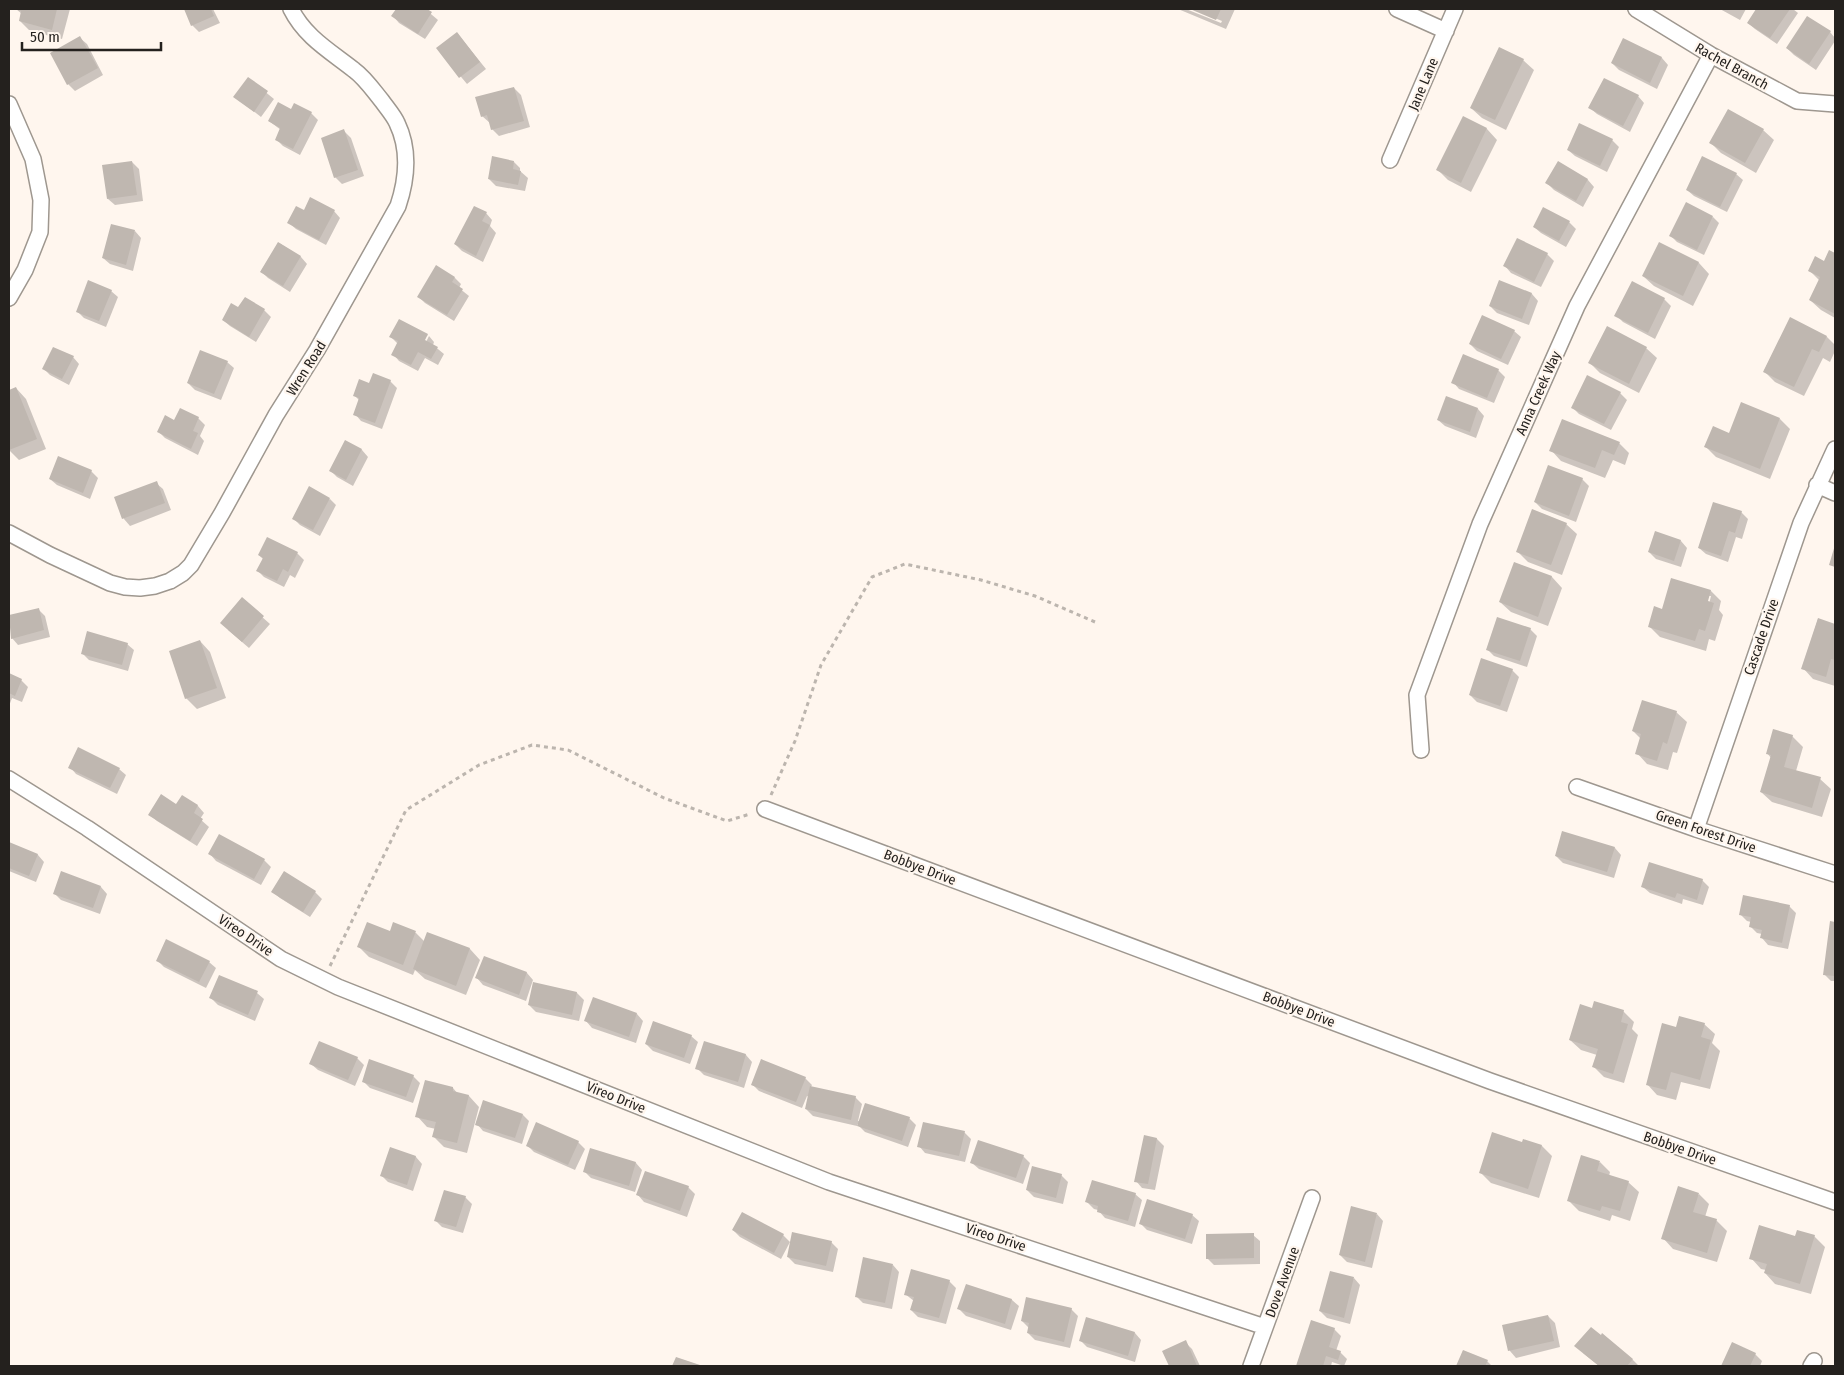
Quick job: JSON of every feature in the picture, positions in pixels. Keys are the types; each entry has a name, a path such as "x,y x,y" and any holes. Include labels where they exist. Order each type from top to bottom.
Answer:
{"street":[{"name":"Wren Road","path":"9,533 50,555 110,583 125,587 155,586 170,581 183,573 191,565 218,520 276,416 357,282 398,206 403,190 406,164 402,137 397,122 371,86 356,71 316,42 305,31 291,9"},
{"path":"1396,9 1446,31"},
{"name":"Jane Lane","path":"1390,160 1455,9"},
{"name":"Rachel Branch","path":"1636,9 1711,55 1797,101 1835,104"},
{"name":"Anna Creek Way","path":"1421,750 1416,695 1480,524 1577,306 1711,55"},
{"path":"9,104 33,159 41,200 40,232 25,270 9,298"},
{"name":"Cascade Drive","path":"1696,829 1784,569 1817,485 1835,450"},
{"path":"1817,485 1835,493"},
{"name":"Vireo Drive","path":"9,779 87,828 281,958 323,980 829,1182 1266,1327"},
{"name":"Green Forest Drive","path":"1577,787 1696,829 1835,874"},
{"name":"Bobbye Drive","path":"765,809 1490,1081 1835,1202"},
{"name":"Dove Avenue","path":"1251,1366 1312,1198"}],"path":[{"path":"323,980 406,810 479,765 532,745 568,750 664,798 727,821 765,809 795,741 821,665 872,577 905,564 981,580 1035,596 1095,622"}],"building":[{"path":"14,9 57,9 52,30 19,21 21,11"},
{"path":"184,9 211,9 214,16 191,26"},
{"path":"396,9 427,9 432,12 418,34 391,16"},
{"path":"1190,9 1221,9 1216,20"},
{"path":"1756,9 1790,9 1770,38 1747,23"},
{"path":"1807,16 1831,31 1809,64 1786,48"},
{"path":"457,32 480,62 459,78 436,48"},
{"path":"80,36 98,68 67,85 50,53"},
{"path":"1623,38 1662,57 1650,83 1611,63"},
{"path":"1499,47 1524,59 1495,120 1470,108"},
{"path":"248,77 268,91 254,112 233,97"},
{"path":"1604,78 1639,95 1623,126 1588,108"},
{"path":"514,87 524,121 491,130 487,115 481,117 475,97"},
{"path":"278,102 291,109 294,103 312,112 293,149 275,140 280,128 268,121"},
{"path":"1728,109 1764,129 1745,163 1709,143"},
{"path":"1463,116 1487,128 1461,183 1436,170"},
{"path":"1579,123 1613,139 1600,166 1567,150"},
{"path":"344,129 358,170 334,178 321,138"},
{"path":"492,156 514,161 513,169 521,171 518,185 488,179"},
{"path":"1702,156 1737,173 1720,207 1686,190"},
{"path":"132,161 137,195 107,199 102,165"},
{"path":"1558,161 1588,179 1576,201 1545,183"},
{"path":"310,197 335,210 319,240 287,223 296,206 304,210"},
{"path":"1686,202 1713,216 1697,250 1669,236"},
{"path":"474,206 487,212 482,221 490,225 476,256 454,244"},
{"path":"1543,207 1570,221 1559,241 1533,227"},
{"path":"111,224 135,230 126,265 102,258"},
{"path":"1517,238 1548,253 1534,282 1503,266"},
{"path":"278,242 301,256 283,286 260,272"},
{"path":"1659,242 1699,262 1683,296 1642,276"},
{"path":"1829,250 1835,253 1835,314 1809,300 1820,277 1808,271 1815,256 1824,261"},
{"path":"436,265 455,277 452,282 463,289 447,315 417,297"},
{"path":"88,280 112,290 99,321 76,312"},
{"path":"1499,280 1532,293 1522,319 1489,306"},
{"path":"1632,281 1665,298 1648,333 1614,316"},
{"path":"245,297 265,309 249,337 222,320 231,303 238,307"},
{"path":"1482,315 1515,330 1501,359 1469,344"},
{"path":"1790,317 1827,336 1819,352 1812,349 1794,387 1763,372"},
{"path":"399,319 428,334 425,340 438,347 431,359 418,352 411,365 391,355 398,341 389,337"},
{"path":"1607,326 1647,347 1629,384 1588,363"},
{"path":"53,347 74,356 62,379 42,369"},
{"path":"200,350 228,361 214,394 187,383"},
{"path":"1463,354 1499,369 1487,398 1451,383"},
{"path":"373,373 391,380 375,423 353,415 359,398 353,396 359,379 369,383"},
{"path":"1587,375 1621,392 1604,424 1571,408"},
{"path":"16,387 37,439 9,450 9,390"},
{"path":"1446,396 1478,408 1470,432 1437,420"},
{"path":"1741,402 1780,418 1760,469 1704,447 1713,426 1729,433"},
{"path":"180,408 199,417 193,431 198,433 191,449 157,432 165,415 174,420"},
{"path":"1562,419 1620,442 1614,455 1602,450 1595,468 1549,451"},
{"path":"345,440 362,449 346,480 329,471"},
{"path":"58,456 92,470 83,493 49,479"},
{"path":"1548,465 1583,478 1569,516 1534,502"},
{"path":"157,481 165,503 122,519 114,497"},
{"path":"309,486 330,498 313,530 292,519"},
{"path":"1713,502 1742,511 1735,533 1729,531 1721,556 1698,548"},
{"path":"1532,509 1567,523 1551,565 1516,552"},
{"path":"1655,531 1681,540 1674,561 1648,552"},
{"path":"267,537 298,552 288,572 283,569 277,581 256,571 263,558 258,555"},
{"path":"1835,545 1835,567 1829,565"},
{"path":"1514,562 1552,576 1538,617 1499,602"},
{"path":"1671,578 1711,590 1708,601 1714,603 1705,631 1699,629 1695,641 1648,627 1654,606 1662,609"},
{"path":"242,597 264,616 242,642 220,623"},
{"path":"39,608 44,630 11,639 9,615"},
{"path":"1497,617 1531,628 1520,661 1486,650"},
{"path":"1818,618 1835,624 1835,660 1831,659 1826,677 1801,669"},
{"path":"87,631 128,643 122,665 81,654"},
{"path":"200,640 217,688 185,699 169,651"},
{"path":"1481,658 1513,669 1500,706 1469,695"},
{"path":"9,673 22,679 15,696 9,693"},
{"path":"1642,700 1677,711 1667,744 1663,742 1657,761 1635,754 1641,734 1632,731"},
{"path":"1773,729 1793,735 1784,767 1821,777 1812,808 1760,792 1771,755 1766,754"},
{"path":"78,747 120,768 110,788 68,768"},
{"path":"161,794 176,804 182,795 198,805 194,813 203,819 190,841 148,815"},
{"path":"1562,831 1615,847 1607,872 1555,856"},
{"path":"219,834 265,859 254,879 208,854"},
{"path":"9,842 38,854 29,876 9,868"},
{"path":"1649,862 1703,879 1697,900 1677,893 1675,898 1641,887"},
{"path":"61,871 101,886 93,908 53,894"},
{"path":"284,871 316,891 303,912 271,892"},
{"path":"1743,895 1790,905 1782,943 1760,938 1762,930 1749,927 1751,917 1739,915"},
{"path":"1830,921 1835,922 1835,976 1823,975"},
{"path":"367,922 390,931 393,922 416,931 403,965 357,947"},
{"path":"427,932 470,948 456,986 413,969"},
{"path":"166,939 210,961 199,982 156,961"},
{"path":"484,956 527,972 519,995 475,978"},
{"path":"219,975 258,991 248,1015 209,998"},
{"path":"533,982 577,992 572,1015 528,1005"},
{"path":"593,997 637,1013 629,1037 584,1021"},
{"path":"1594,1001 1624,1010 1621,1022 1628,1024 1613,1074 1592,1067 1598,1049 1569,1040 1580,1004 1592,1008"},
{"path":"1679,1016 1705,1023 1701,1037 1711,1040 1700,1080 1671,1072 1666,1090 1646,1085 1662,1023 1676,1027"},
{"path":"653,1021 692,1035 684,1058 645,1044"},
{"path":"319,1041 358,1057 348,1080 309,1064"},
{"path":"704,1041 746,1054 738,1082 695,1069"},
{"path":"369,1059 414,1075 406,1097 362,1082"},
{"path":"761,1059 806,1077 796,1102 751,1085"},
{"path":"425,1080 453,1087 453,1091 469,1095 457,1143 432,1137 436,1122 415,1117"},
{"path":"810,1086 856,1096 851,1120 805,1109"},
{"path":"483,1100 523,1114 515,1138 475,1125"},
{"path":"865,1103 910,1117 902,1141 857,1126"},
{"path":"536,1122 579,1141 568,1165 526,1146"},
{"path":"923,1122 965,1131 959,1156 917,1147"},
{"path":"1492,1132 1522,1142 1523,1139 1542,1145 1528,1189 1479,1173"},
{"path":"1144,1135 1157,1138 1148,1184 1134,1182"},
{"path":"978,1140 1024,1155 1016,1178 970,1163"},
{"path":"390,1147 416,1156 407,1185 380,1176"},
{"path":"590,1148 636,1162 629,1186 583,1172"},
{"path":"1581,1155 1600,1161 1597,1171 1629,1181 1620,1211 1602,1206 1600,1211 1567,1201"},
{"path":"1032,1166 1062,1174 1056,1198 1026,1190"},
{"path":"645,1171 689,1186 680,1211 636,1195"},
{"path":"1092,1180 1136,1193 1128,1221 1097,1212 1098,1206 1085,1202"},
{"path":"1678,1186 1699,1193 1693,1212 1717,1219 1707,1253 1661,1239"},
{"path":"444,1190 466,1196 456,1227 434,1221"},
{"path":"1147,1199 1193,1214 1185,1239 1139,1224"},
{"path":"1351,1206 1377,1213 1365,1262 1339,1255"},
{"path":"742,1212 784,1234 774,1253 732,1230"},
{"path":"1759,1225 1795,1236 1797,1230 1815,1235 1800,1284 1764,1273 1767,1264 1749,1259"},
{"path":"792,1232 832,1241 826,1266 787,1257"},
{"path":"1254,1233 1254,1258 1206,1259 1206,1234"},
{"path":"863,1257 893,1264 885,1303 855,1297"},
{"path":"911,1269 950,1280 939,1318 910,1310 914,1297 904,1295"},
{"path":"1330,1271 1354,1277 1344,1318 1319,1311"},
{"path":"966,1284 1012,1299 1005,1324 957,1309"},
{"path":"1026,1297 1072,1308 1064,1342 1027,1333 1029,1323 1021,1321"},
{"path":"1548,1315 1554,1341 1508,1351 1502,1325"},
{"path":"1086,1317 1135,1332 1128,1356 1079,1341"},
{"path":"1311,1320 1335,1328 1329,1347 1341,1351 1338,1360 1326,1356 1323,1366 1296,1366"},
{"path":"1591,1327 1601,1335 1602,1333 1633,1359 1627,1366 1599,1366 1574,1346"},
{"path":"1186,1340 1197,1366 1169,1366 1162,1351"},
{"path":"1732,1342 1756,1353 1750,1366 1721,1366"},
{"path":"1463,1350 1488,1360 1485,1366 1456,1366"},
{"path":"676,1357 703,1366 672,1366"}]}
